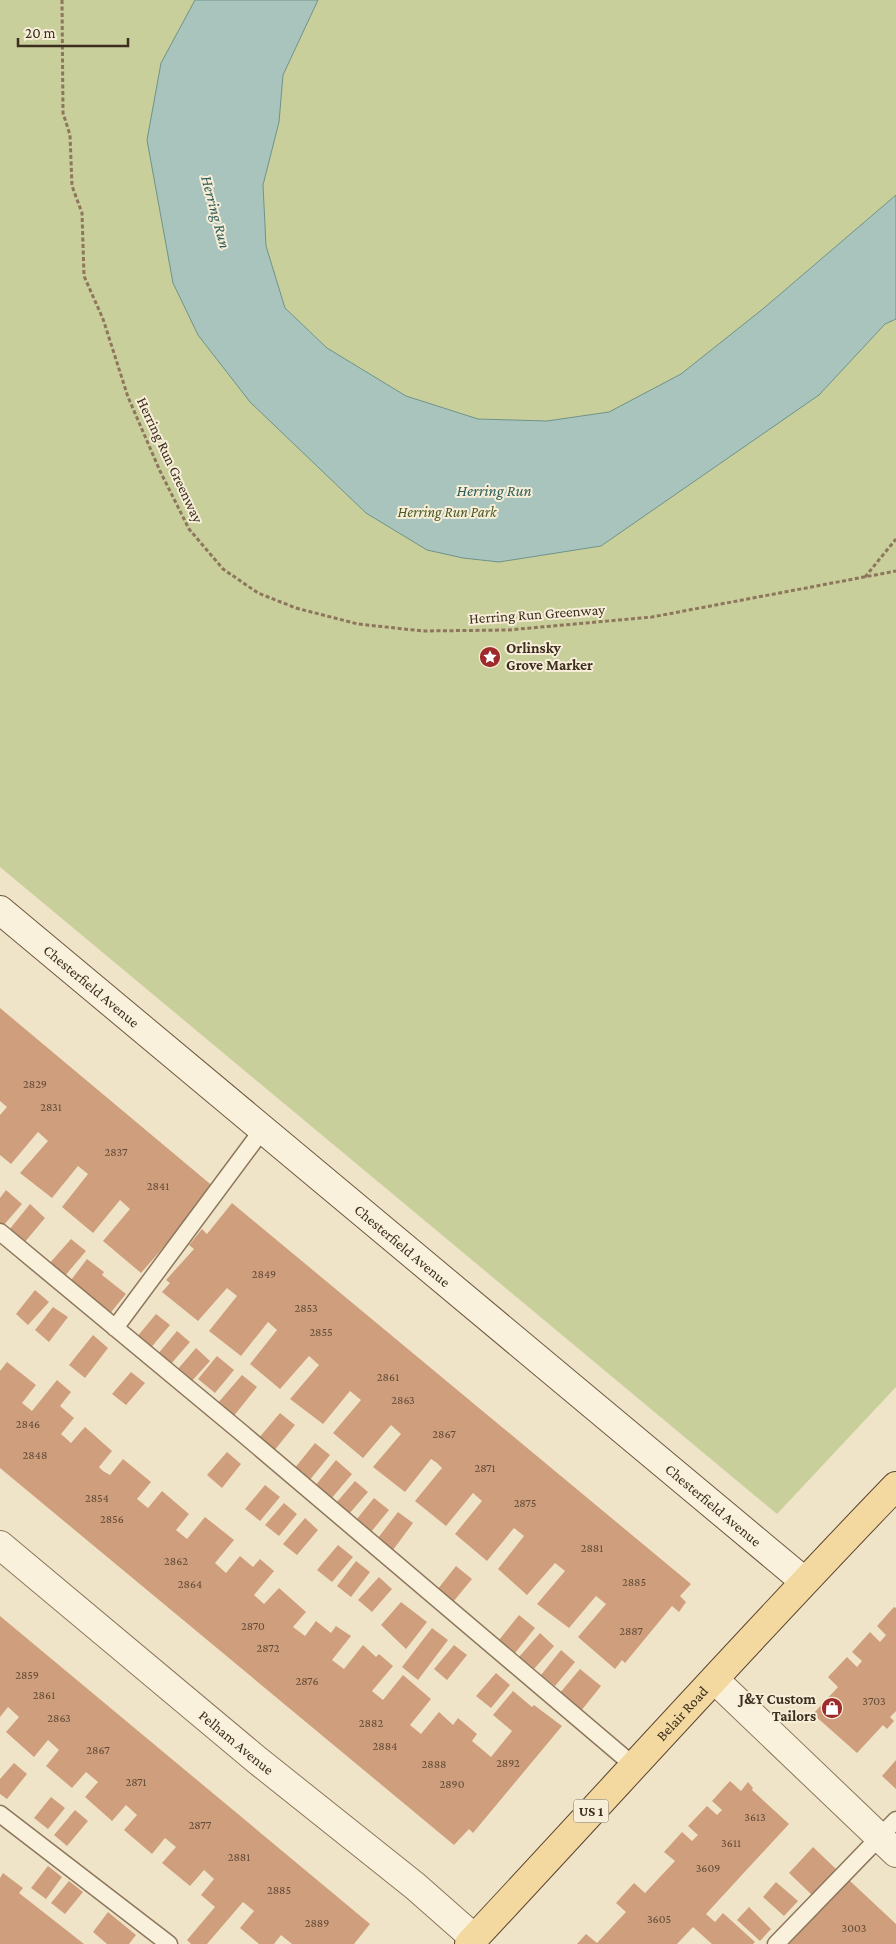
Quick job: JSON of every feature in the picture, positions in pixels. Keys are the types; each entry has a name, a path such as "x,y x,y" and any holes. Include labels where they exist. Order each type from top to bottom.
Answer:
{"main road":[{"name":"Belair Road","path":"471,1941 715,1680 804,1581 896,1486"}],"street":[{"name":"Chesterfield Avenue","path":"0,910 804,1581"},
{"name":"Pelham Avenue","path":"0,1545 257,1760 415,1886 471,1941"},
{"path":"715,1680 890,1836"}],"lane":[{"path":"115,1328 263,1129"},
{"path":"0,1232 634,1765"},
{"path":"0,1814 169,1944"},
{"path":"776,1944 890,1836"}],"path":[{"name":"Herring Run Greenway","path":"62,0 63,113 70,135 72,186 82,213 84,276 102,319 128,398 160,471 189,529 223,569 258,592 296,608 358,624 424,631 508,630 652,617 896,571"},
{"path":"864,577 896,539"}],"green space":[{"name":"Herring Run Park","path":"0,0 896,0 896,1387 777,1514 0,867"}],"water":[{"name":"Herring Run","path":"195,0 318,0 283,75 279,122 263,185 266,246 285,308 327,348 406,396 478,419 547,421 609,412 681,374 764,308 896,195 896,319 885,324 819,395 601,546 499,562 463,558 427,550 366,513 250,402 198,335 173,283 147,140 161,63"}],"building":[{"path":"0,1008 215,1188 141,1273 103,1241 130,1209 120,1200 93,1233 62,1207 88,1174 78,1166 52,1198 20,1173 48,1141 38,1132 11,1164 0,1155 0,1115 7,1107 0,1101"},
{"path":"6,1190 22,1204 3,1226 0,1224 0,1198"},
{"path":"232,1203 691,1584 680,1596 686,1602 679,1612 672,1606 625,1663 622,1660 615,1669 578,1637 606,1604 596,1596 569,1628 537,1604 565,1571 555,1563 527,1595 498,1569 524,1536 514,1528 487,1561 455,1534 482,1501 473,1493 446,1526 415,1501 442,1468 437,1463 431,1459 405,1492 373,1467 401,1434 391,1425 363,1458 333,1433 361,1400 350,1391 323,1424 290,1399 319,1365 309,1356 280,1389 250,1364 277,1330 268,1322 241,1356 209,1331 237,1296 227,1288 198,1321 162,1292 170,1283 166,1280 194,1249 189,1245 202,1229 207,1234"},
{"path":"30,1204 45,1218 24,1243 9,1230"},
{"path":"71,1239 86,1251 64,1277 49,1264"},
{"path":"87,1259 104,1272 102,1275 126,1294 108,1316 68,1284"},
{"path":"35,1290 49,1302 28,1325 16,1314"},
{"path":"53,1307 68,1317 49,1342 35,1330"},
{"path":"156,1314 170,1325 149,1350 136,1338"},
{"path":"177,1331 190,1342 170,1365 157,1355"},
{"path":"93,1335 108,1348 85,1378 69,1365"},
{"path":"196,1348 210,1361 191,1382 177,1370"},
{"path":"217,1356 234,1370 215,1393 198,1379"},
{"path":"7,1362 36,1385 22,1403 32,1411 57,1380 71,1392 60,1406 74,1418 61,1434 71,1443 85,1427 112,1451 99,1467 103,1471 110,1475 123,1459 151,1482 137,1499 148,1508 162,1491 189,1514 176,1530 187,1539 205,1517 234,1540 215,1563 226,1573 240,1556 253,1567 260,1559 274,1571 254,1595 264,1604 279,1588 306,1612 293,1627 305,1636 316,1621 331,1633 336,1626 351,1636 332,1660 344,1669 363,1645 376,1657 379,1654 393,1666 372,1691 383,1700 403,1675 431,1699 410,1725 421,1734 439,1712 453,1725 458,1718 477,1734 472,1741 491,1757 512,1731 493,1715 513,1691 532,1707 534,1705 562,1726 473,1833 469,1829 454,1845 0,1468 0,1371"},
{"path":"131,1372 145,1383 126,1405 112,1394"},
{"path":"242,1375 257,1387 233,1417 217,1404"},
{"path":"280,1413 295,1425 273,1452 258,1439"},
{"path":"315,1443 330,1455 309,1481 294,1469"},
{"path":"227,1452 241,1464 222,1488 207,1475"},
{"path":"336,1460 352,1474 331,1499 315,1486"},
{"path":"355,1481 368,1492 349,1514 336,1503"},
{"path":"265,1485 280,1497 260,1521 245,1509"},
{"path":"374,1498 389,1510 371,1532 356,1520"},
{"path":"284,1503 297,1514 279,1536 265,1525"},
{"path":"398,1512 413,1523 393,1550 378,1538"},
{"path":"305,1518 318,1530 297,1555 283,1544"},
{"path":"338,1545 353,1557 332,1582 317,1570"},
{"path":"356,1561 370,1572 351,1597 337,1586"},
{"path":"456,1566 472,1579 453,1602 437,1590"},
{"path":"379,1577 392,1589 372,1612 358,1600"},
{"path":"401,1602 427,1622 406,1649 381,1625"},
{"path":"894,1607 896,1608 896,1711 890,1717 894,1721 887,1729 883,1725 857,1753 813,1714 838,1687 828,1677 847,1657 857,1667 862,1661 852,1652 870,1632 880,1642 886,1635 877,1626"},
{"path":"519,1615 535,1628 515,1653 499,1640"},
{"path":"0,1616 370,1924 354,1944 292,1944 281,1935 274,1944 259,1944 240,1928 254,1911 243,1902 207,1944 191,1944 187,1940 215,1907 201,1895 214,1879 204,1870 190,1886 162,1863 176,1847 165,1838 152,1854 124,1830 137,1815 126,1805 112,1821 85,1797 98,1782 86,1772 72,1788 46,1766 59,1750 48,1740 34,1757 6,1732 19,1717 8,1707 0,1717"},
{"path":"432,1628 448,1640 418,1680 402,1667"},
{"path":"540,1633 554,1646 534,1669 519,1657"},
{"path":"454,1645 467,1655 447,1680 434,1669"},
{"path":"561,1650 575,1662 555,1686 541,1675"},
{"path":"580,1669 601,1686 581,1711 559,1694"},
{"path":"496,1673 510,1685 491,1708 476,1696"},
{"path":"896,1760 896,1789 882,1776"},
{"path":"14,1763 27,1774 7,1799 0,1794 0,1779"},
{"path":"730,1781 741,1791 748,1782 753,1788 752,1790 789,1824 706,1914 715,1922 723,1913 755,1942 753,1944 712,1944 693,1927 677,1944 577,1944 586,1934 597,1943 626,1912 616,1903 634,1883 645,1893 675,1861 664,1852 682,1832 692,1841 698,1835 688,1826 707,1806 717,1815 722,1810 712,1801"},
{"path":"51,1797 65,1808 48,1829 34,1818"},
{"path":"75,1810 88,1821 67,1846 54,1835"},
{"path":"813,1847 836,1869 812,1895 789,1873"},
{"path":"48,1866 62,1877 46,1899 31,1888"},
{"path":"3,1873 23,1888 19,1893 84,1944 0,1944 0,1878"},
{"path":"849,1880 896,1924 896,1944 789,1944"},
{"path":"69,1881 83,1892 65,1914 51,1903"},
{"path":"776,1882 798,1901 784,1916 763,1897"},
{"path":"749,1907 771,1929 760,1941 737,1920"},
{"path":"108,1912 136,1935 129,1944 107,1944 93,1932"}],"place":[{"name":"Orlinsky Grove Marker","path":"490,657"},
{"name":"J&Y Custom Tailors","path":"832,1708"}]}
